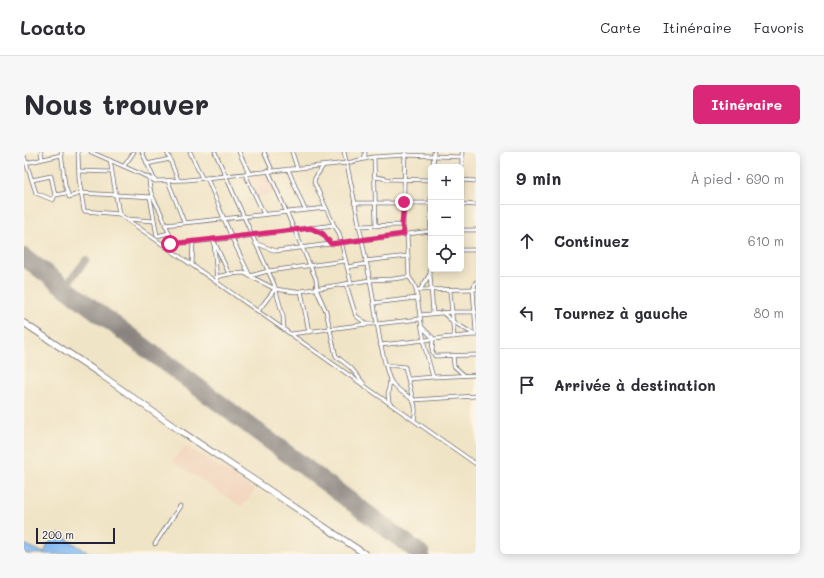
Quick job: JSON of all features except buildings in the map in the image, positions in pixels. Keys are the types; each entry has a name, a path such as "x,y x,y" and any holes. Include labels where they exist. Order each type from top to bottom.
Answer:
{"highway":[{"path":"24,323 100,374 176,428 365,554"}],"street":[{"path":"41,152 42,158"},
{"path":"78,152 78,171 84,211 119,214 127,219 476,464"},
{"path":"91,152 155,181 207,178 270,170 323,166 405,153 462,157"},
{"path":"124,166 134,152"},
{"path":"142,152 155,181"},
{"path":"167,152 178,180"},
{"path":"190,152 202,178"},
{"path":"215,152 275,289 283,316 284,330"},
{"path":"239,152 264,214"},
{"path":"264,152 286,213 316,279 316,287 326,311 336,356 351,368 366,387"},
{"path":"292,152 297,168"},
{"path":"344,152 370,280 380,345 390,380 401,393 410,396 414,400 476,396"},
{"path":"365,152 365,159"},
{"path":"462,152 462,164"},
{"path":"25,163 61,153 67,193 69,197 81,193 151,197"},
{"path":"405,153 402,225 405,234 408,256 409,277 416,290 424,340 433,377"},
{"path":"433,164 434,154"},
{"path":"24,156 25,163 36,193 52,200 55,195 51,176 32,180"},
{"path":"374,157 376,177 376,226"},
{"path":"147,164 170,159"},
{"path":"110,160 119,214"},
{"path":"323,166 314,178 314,182 334,225 339,232 351,283"},
{"path":"288,169 305,210"},
{"path":"78,171 111,172"},
{"path":"376,177 404,180 428,180"},
{"path":"149,178 157,236"},
{"path":"207,178 232,238 250,276"},
{"path":"464,180 476,181"},
{"path":"168,181 184,222"},
{"path":"55,195 67,193"},
{"path":"151,197 173,244"},
{"path":"354,203 428,203"},
{"path":"464,205 476,205"},
{"path":"165,225 326,208"},
{"path":"127,219 154,221"},
{"path":"165,246 194,241 232,238 334,225"},
{"path":"358,226 402,225"},
{"path":"311,228 323,234 331,244"},
{"path":"464,230 476,230"},
{"path":"255,243 276,251 428,231"},
{"path":"153,238 169,233"},
{"path":"214,239 229,274"},
{"path":"214,239 217,282"},
{"path":"192,265 194,241"},
{"path":"464,250 476,250"},
{"path":"347,267 366,262 408,256"},
{"path":"250,276 268,271 345,261"},
{"path":"216,277 240,272 275,289 292,292 316,287 370,280 409,277"},
{"path":"420,290 430,274"},
{"path":"430,274 433,313"},
{"path":"476,282 474,289 476,332"},
{"path":"346,284 356,316 367,324"},
{"path":"258,311 275,289"},
{"path":"416,290 474,289"},
{"path":"450,290 454,337"},
{"path":"301,291 309,332"},
{"path":"373,303 417,298"},
{"path":"442,312 452,321 476,335"},
{"path":"290,334 377,324 420,317 433,313 475,312"},
{"path":"422,327 434,338"},
{"path":"380,345 434,338 476,335"},
{"path":"430,364 434,338"},
{"path":"432,351 435,356 444,357 453,355 476,355"},
{"path":"453,355 454,366 465,376"},
{"path":"385,364 392,367 406,367 414,400 416,414 414,420"},
{"path":"409,379 476,375"},
{"path":"389,402 388,394 390,380"},
{"path":"155,544 180,506"}],"shaded area":[{"path":"268,173 276,193 258,198 249,175"},
{"path":"186,445 255,490 242,507 172,461"}],"water":[{"path":"58,533 90,554 24,554 24,544 44,553 49,542"}],"taxiway":[{"path":"64,288 86,260"}],"runway":[{"path":"24,257 421,554"}],"route":[{"path":"170,244 311,228 323,234 331,244 404,234 402,225 404,202"}]}
